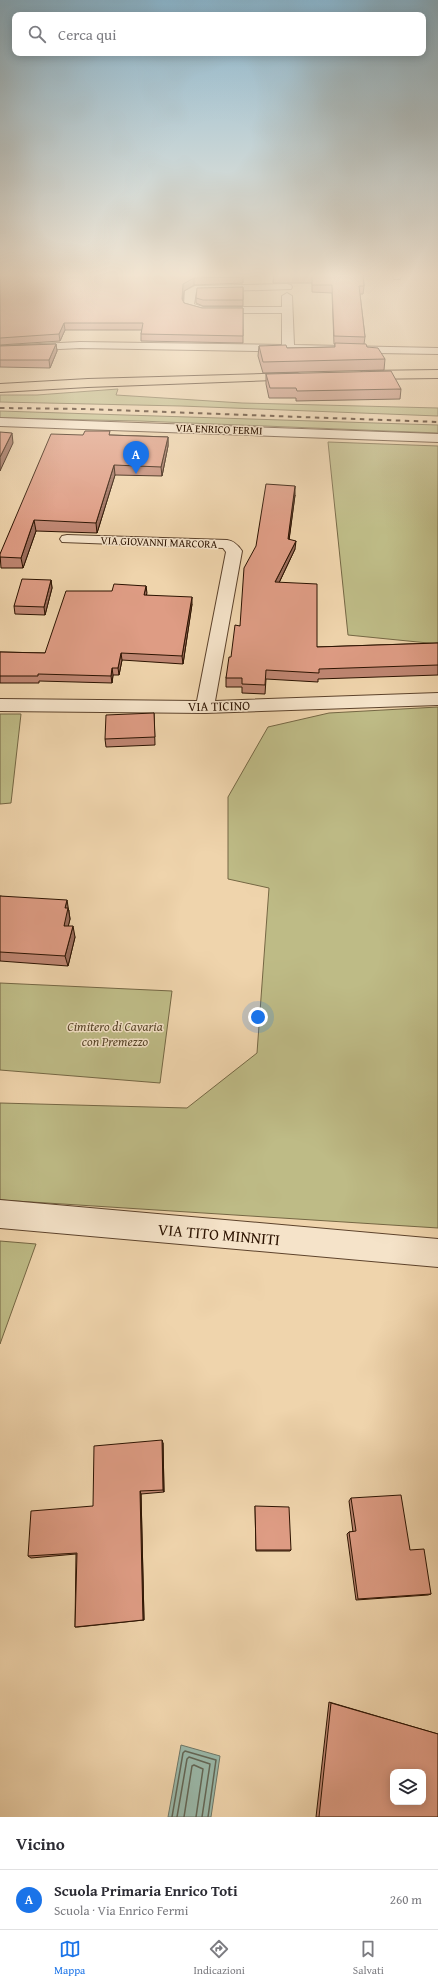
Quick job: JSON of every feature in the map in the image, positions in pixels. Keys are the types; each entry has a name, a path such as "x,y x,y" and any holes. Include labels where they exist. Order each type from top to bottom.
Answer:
{"main road":[{"path":"353,376 438,374"},
{"path":"0,388 59,384 306,377"},
{"path":"0,382 59,384"}],"street":[{"name":"VIA ENRICO FERMI","path":"0,422 96,424 438,438"},
{"name":"VIA GIOVANNI MARCORA","path":"67,539 227,544 234,551 205,707"},
{"name":"VIA TICINO","path":"0,705 205,707 438,699"},
{"name":"VIA TITO MINNITI","path":"0,1214 438,1254"}],"green space":[{"path":"118,389 116,395 242,403 438,408 438,416 181,406 0,402 0,395 37,395"},
{"path":"0,411 438,425 438,433 140,421 0,418"},
{"path":"328,442 438,446 438,644 348,635"},
{"path":"438,707 438,1228 0,1200 0,1103 187,1108 257,1053 269,888 228,879 228,797 268,727 329,713"},
{"path":"0,714 21,714 11,803 0,804"},
{"name":"Cimitero di Cavaria con Premezzo","path":"0,983 172,991 160,1083 0,1070"},
{"path":"0,1241 36,1244 0,1344"}],"water":[{"path":"181,1745 220,1756 211,1817 168,1817"}],"building":[{"path":"0,359 50,359 49,360 0,360"},
{"path":"262,359 385,359 263,362"},
{"path":"391,371 401,389 297,391 296,388 270,388 266,374"},
{"path":"85,431 110,431 109,435 168,437 161,467 114,465 96,523 34,520 21,558 0,557 51,434 83,435"},
{"path":"0,432 12,433 0,457"},
{"path":"266,484 295,486 288,539 296,541 275,582 317,584 317,647 438,643 438,665 319,669 319,673 266,670 265,685 242,684 242,678 226,678 229,657 231,657 235,625 240,626 244,568 256,546"},
{"path":"22,579 51,580 44,607 14,606"},
{"path":"114,584 146,586 144,595 192,597 182,656 121,653 118,668 112,668 111,676 38,674 38,676 0,676 0,652 45,653 66,591 112,591"},
{"path":"154,713 155,737 105,739 106,715"},
{"path":"0,896 67,900 65,908 68,908 64,926 73,926 65,956 0,952"},
{"path":"162,1440 163,1490 140,1491 143,1620 75,1627 77,1553 28,1556 31,1511 93,1506 94,1446"},
{"path":"401,1495 410,1550 424,1549 431,1594 358,1599 349,1532 356,1531 351,1498"},
{"path":"255,1506 289,1507 291,1550 256,1550"},
{"path":"331,1703 438,1734 438,1817 319,1817"}],"railway":[{"path":"0,408 85,409 438,422"}],"place":[{"name":"Scuola Primaria Enrico Toti","path":"136,474"}]}
